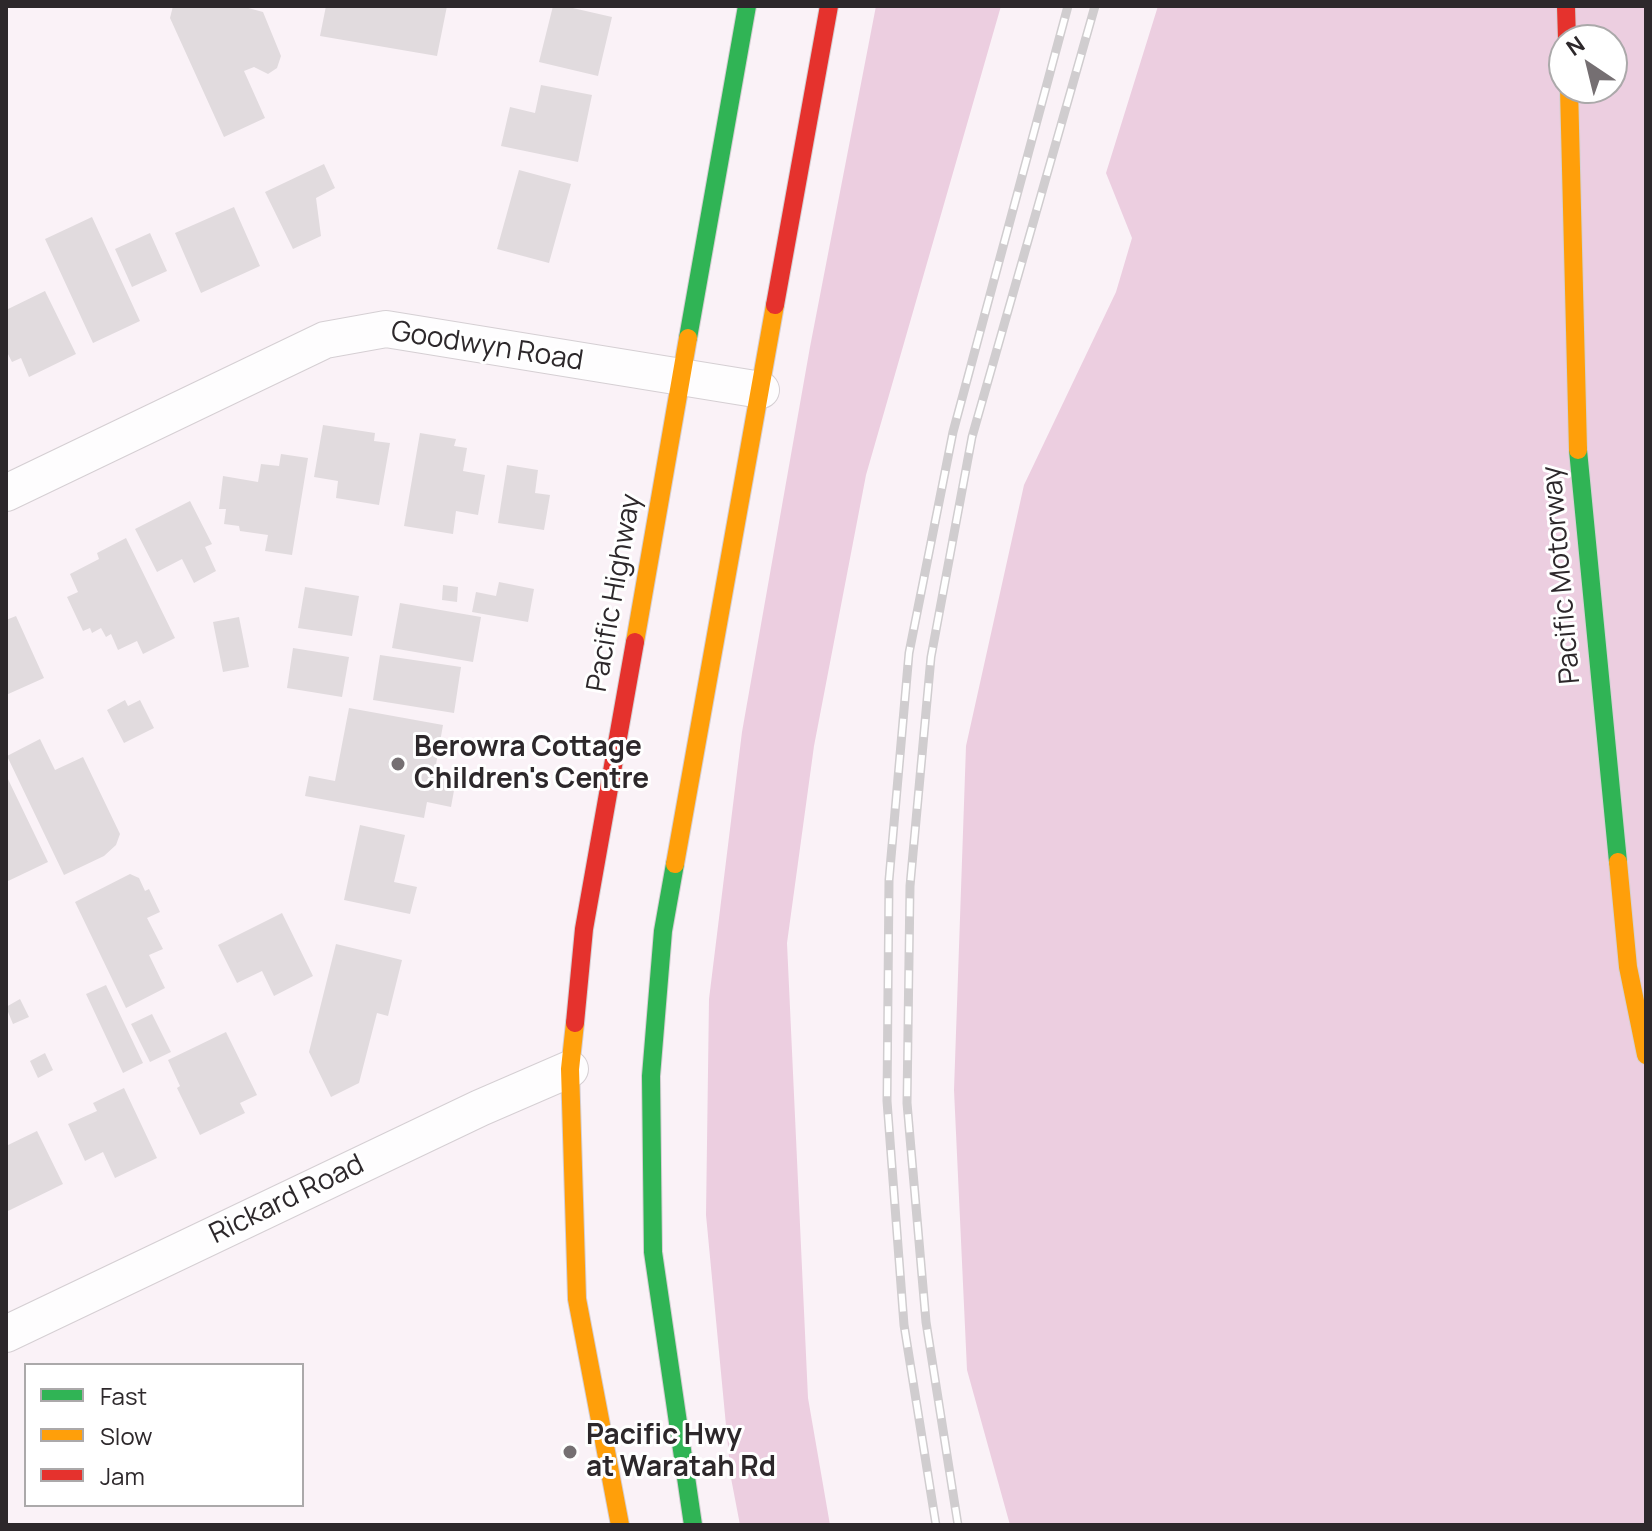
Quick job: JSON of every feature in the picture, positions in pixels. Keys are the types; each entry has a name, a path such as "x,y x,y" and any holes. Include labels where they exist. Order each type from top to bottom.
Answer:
{"main road":[{"name":"Pacific Highway","path":"620,1525 577,1299 570,1069 584,929 747,6"},
{"path":"693,1525 653,1252 651,1076 663,931 829,6"},
{"name":"Pacific Motorway","path":"1569,104 1579,473 1628,967 1646,1055"}],"street":[{"name":"Goodwyn Road","path":"6,493 325,340 386,329 761,390"},
{"name":"Rickard Road","path":"6,1334 480,1108 570,1069"}],"shaded area":[{"path":"876,6 1001,6 866,475 814,746 787,943 808,1398 830,1525 740,1525 731,1478 706,1215 709,999 742,732 810,347"},
{"path":"1158,6 1646,6 1646,1525 1010,1525 967,1370 954,1090 966,746 1024,485 1116,292 1132,238 1106,173"}],"building":[{"path":"173,6 241,6 263,12 281,56 277,68 268,74 254,67 244,71 265,118 224,137 170,18"},
{"path":"326,6 447,6 437,56 320,36"},
{"path":"553,6 612,17 598,76 539,62"},
{"path":"541,85 592,95 578,162 501,146 510,107 535,113"},
{"path":"324,164 335,188 316,198 321,236 293,249 265,192"},
{"path":"519,170 571,184 549,263 497,249"},
{"path":"234,207 260,266 201,293 175,233"},
{"path":"92,217 140,321 93,343 45,239"},
{"path":"150,233 167,271 132,287 115,249"},
{"path":"45,291 76,354 29,377 21,358 12,362 6,350 6,310"},
{"path":"323,425 375,433 374,441 390,443 379,505 336,498 338,481 314,477"},
{"path":"420,433 456,439 454,446 467,448 463,471 485,475 478,515 456,511 453,534 404,526"},
{"path":"281,454 308,458 292,555 265,551 268,535 240,531 239,526 224,524 226,509 219,509 223,476 258,482 261,464 279,466"},
{"path":"507,465 538,470 535,493 550,495 544,530 498,523"},
{"path":"190,501 212,544 205,547 216,571 194,583 182,559 157,572 135,529"},
{"path":"126,538 175,638 143,654 137,641 118,650 111,634 106,637 101,628 92,633 90,628 83,631 67,597 78,592 70,574 99,559 97,553"},
{"path":"499,582 534,589 528,622 472,612 476,592 496,596"},
{"path":"443,585 458,587 457,602 442,600"},
{"path":"305,587 359,596 352,636 298,628"},
{"path":"400,603 481,617 473,662 392,648"},
{"path":"16,616 44,678 6,695 6,620"},
{"path":"239,617 249,667 223,672 213,622"},
{"path":"293,648 349,657 342,697 287,688"},
{"path":"380,655 461,667 454,713 373,700"},
{"path":"125,700 128,706 140,700 154,728 124,743 107,710"},
{"path":"349,708 443,725 435,770 457,774 451,807 427,802 424,818 305,796 309,776 335,781"},
{"path":"40,739 55,770 83,757 120,834 116,845 104,856 64,875 7,756"},
{"path":"6,775 48,862 6,882"},
{"path":"360,825 405,835 394,882 417,887 410,914 344,900"},
{"path":"130,874 139,878 145,891 149,889 160,912 147,918 163,949 149,955 165,988 126,1008 75,902"},
{"path":"282,913 313,976 274,996 262,971 237,983 218,945"},
{"path":"336,944 402,960 388,1016 377,1013 359,1083 331,1097 309,1052"},
{"path":"106,985 143,1063 123,1073 86,994"},
{"path":"20,999 29,1017 13,1024 6,1007"},
{"path":"152,1014 171,1052 150,1062 131,1024"},
{"path":"226,1032 257,1095 240,1103 245,1113 200,1135 177,1088 180,1086 168,1060"},
{"path":"45,1053 53,1070 38,1078 30,1061"},
{"path":"124,1088 157,1158 115,1178 103,1152 85,1161 68,1124 97,1111 93,1103"},
{"path":"37,1131 63,1184 6,1212 6,1146"}],"railway":[{"path":"936,1525 904,1325 887,1101 889,880 909,653 953,432 1068,6"},
{"path":"958,1525 926,1322 907,1103 910,886 931,657 972,437 1095,6"}],"traffic: fast":[{"path":"688,338 747,6"},
{"path":"1578,450 1618,862"},
{"path":"675,864 663,931 651,1076 653,1252 693,1525"}],"traffic: slow":[{"path":"1569,104 1578,450"},
{"path":"675,864 775,305"},
{"path":"635,642 688,338"},
{"path":"1618,862 1628,967 1646,1055"},
{"path":"575,1023 570,1069 577,1299 620,1525"}],"traffic: jam":[{"path":"775,305 829,6"},
{"path":"1566,6 1567,24"},
{"path":"575,1023 584,929 635,642"}],"place":[{"name":"Berowra Cottage Children's Centre","path":"398,764"},
{"name":"Pacific Hwy at Waratah Rd","path":"570,1452"}]}
